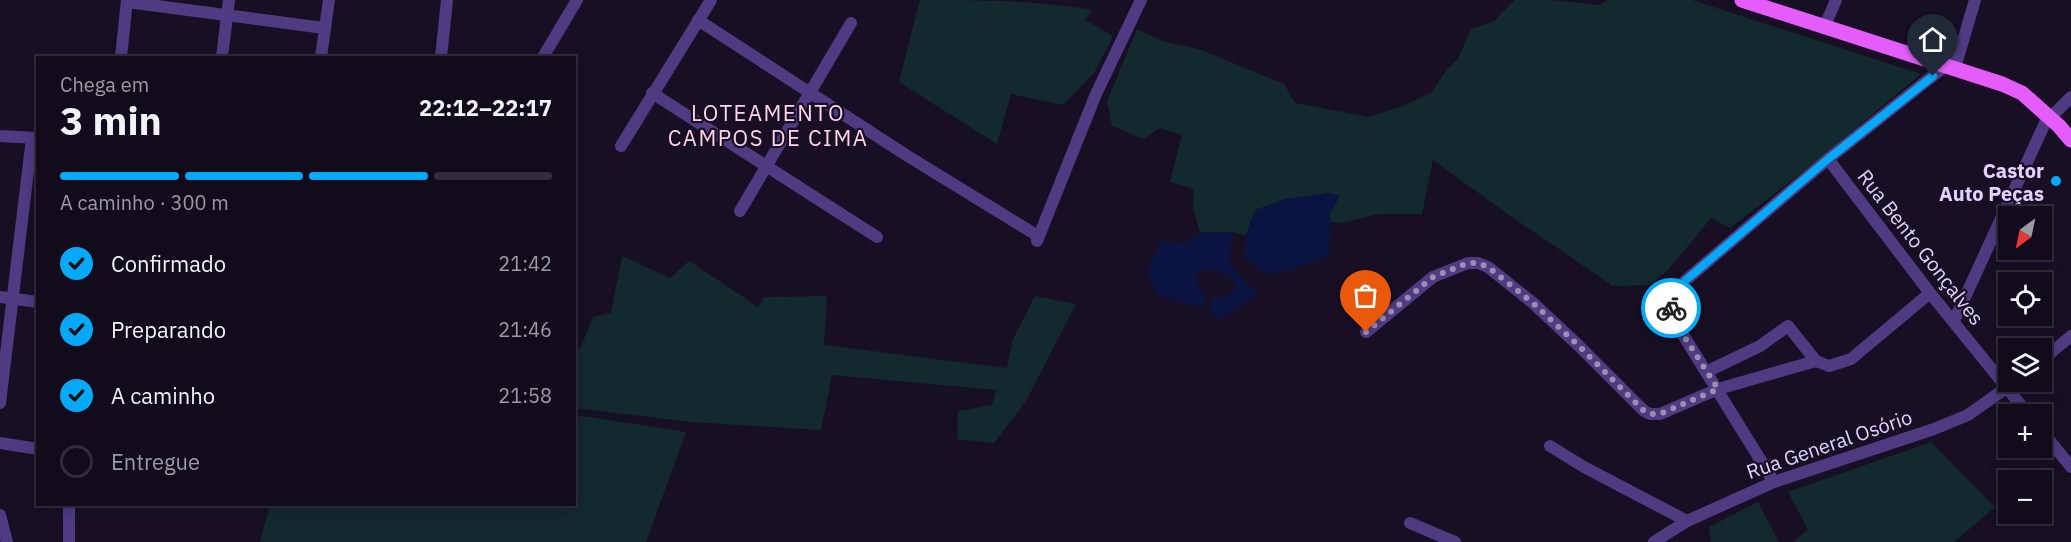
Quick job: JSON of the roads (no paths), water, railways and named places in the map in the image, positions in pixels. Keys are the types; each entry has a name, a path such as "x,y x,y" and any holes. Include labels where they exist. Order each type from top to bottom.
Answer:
{"main road":[{"path":"1742,0 1827,23 1951,64 2002,84 2022,93 2054,119 2071,140"},
{"path":"1775,0 1827,23"}],"street":[{"path":"222,56 229,0"},
{"path":"321,56 329,0"},
{"path":"441,56 447,0"},
{"path":"544,56 577,0"},
{"path":"621,146 711,0"},
{"path":"698,20 1037,238 1096,94 1141,0"},
{"path":"1827,23 1836,0"},
{"path":"1774,482 1682,333 1671,307 1673,293 1828,159 1951,64 1975,0"},
{"path":"121,56 127,1 324,27"},
{"path":"740,211 851,22"},
{"path":"652,93 877,237"},
{"path":"1954,321 2054,119 2071,97"},
{"path":"0,136 35,138 6,298 0,403"},
{"name":"Rua Bento Gonçalves","path":"1828,159 1930,293 1998,370"},
{"path":"1366,332 1433,277 1468,263 1478,263 1488,267 1533,303 1644,411 1650,414 1660,414 1718,389 1816,361"},
{"path":"1706,372 1760,346 1788,326 1816,361 1829,366 1851,359 1930,293"},
{"path":"6,298 36,302"},
{"path":"2052,352 2071,336"},
{"name":"Rua General Osório","path":"1654,542 1687,521 1774,482 1934,429 1968,415 2000,392"},
{"path":"0,443 36,449"},
{"path":"2052,443 2071,467"},
{"path":"1550,446 1584,467 1687,521"},
{"path":"69,506 69,542"},
{"path":"0,515 7,542"},
{"path":"1410,523 1455,542"}],"place":[{"name":"Castor Auto Peças","path":"2056,181"}],"district":[{"name":"LOTEAMENTO CAMPOS DE CIMA","path":"768,124"}]}
